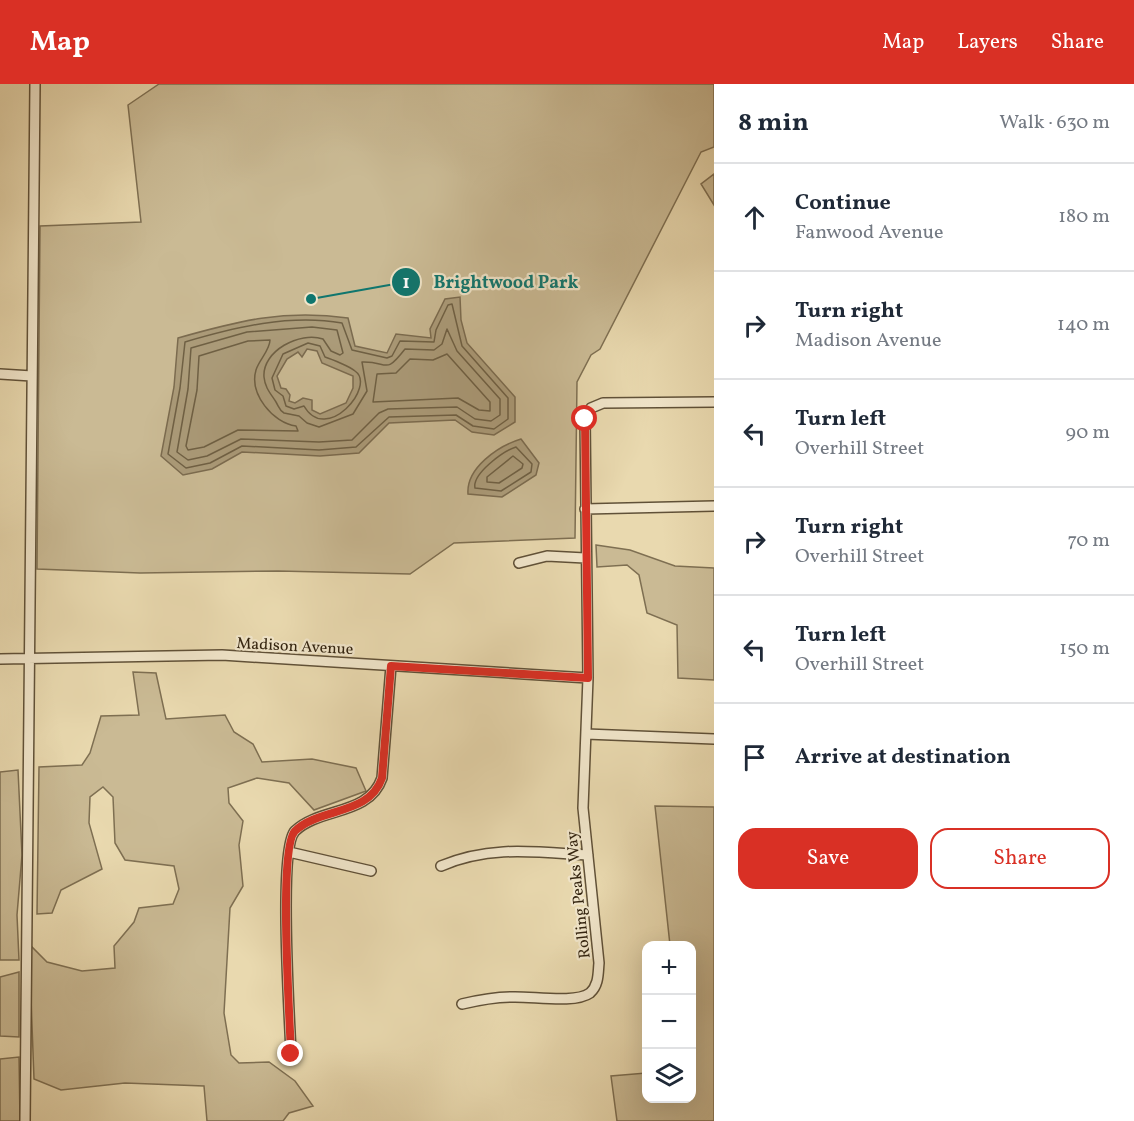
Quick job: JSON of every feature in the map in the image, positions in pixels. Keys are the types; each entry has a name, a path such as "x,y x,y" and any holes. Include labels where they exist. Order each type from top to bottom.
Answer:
{"street":[{"path":"25,1121 35,84"},
{"path":"0,374 32,376"},
{"name":"Rolling Peaks Way","path":"462,1004 486,998 514,996 575,998 591,992 596,985 599,963 583,808 588,678 585,419 591,408 603,403 714,402"},
{"path":"585,508 714,506"},
{"path":"519,563 547,556 585,558"},
{"name":"Madison Avenue","path":"0,659 222,656 588,678"},
{"path":"291,1054 286,875 294,832 369,799 378,789 382,778 391,666"},
{"path":"586,734 714,739"},
{"path":"441,866 464,856 495,850 588,855"},
{"path":"289,852 371,871"}],"shaded area":[{"path":"159,84 714,84 714,147 701,152 600,349 591,355 577,382 575,538 454,543 410,574 278,571 140,573 37,569 40,226 141,222 128,105"},
{"path":"714,174 714,205 701,184"},
{"path":"596,545 630,550 675,566 714,568 714,680 678,678 677,625 647,613 639,575 627,565 597,567"},
{"path":"133,672 156,673 166,719 225,715 234,732 253,744 262,762 312,759 356,768 366,791 314,810 289,783 257,778 228,788 229,803 243,821 239,845 243,886 230,908 224,1013 231,1055 239,1063 269,1062 295,1081 313,1106 289,1113 283,1121 207,1121 204,1086 125,1083 61,1090 34,1079 29,944 47,962 82,971 115,968 114,946 134,922 139,908 173,904 179,889 174,866 125,860 115,843 113,797 103,787 90,797 89,823 102,869 61,890 52,913 37,914 39,767 82,765 90,753 101,716 139,715"},
{"path":"18,770 22,855 17,915 19,960 0,960 0,772"},
{"path":"655,806 714,807 714,1121 617,1121 611,1076 642,1073 642,1103 696,1103 696,941 670,941"},
{"path":"19,972 19,1037 0,1036 0,977"},
{"path":"19,1057 20,1121 0,1121 0,1059"}],"water":[{"path":"460,297 461,320 467,343 515,397 515,422 494,435 472,432 455,420 389,423 359,453 320,456 242,452 212,469 183,475 161,456 174,387 178,338 262,318 325,316 348,318 355,346 387,353 396,334 431,338 430,329 445,299","holes":["307,349 317,351 322,363 353,376 353,388 346,403 320,414 312,410 312,400 303,398 295,403 289,401 290,395 286,389 281,388 277,376 287,359 298,352 302,357"]},
{"path":"521,439 539,463 536,475 502,497 468,494 472,475 485,459"}],"place":[{"name":"Brightwood Park","path":"311,299"}],"route":[{"path":"291,1054 286,875 291,839 294,832 309,823 369,799 378,789 382,778 391,666 588,678 585,419"}]}
